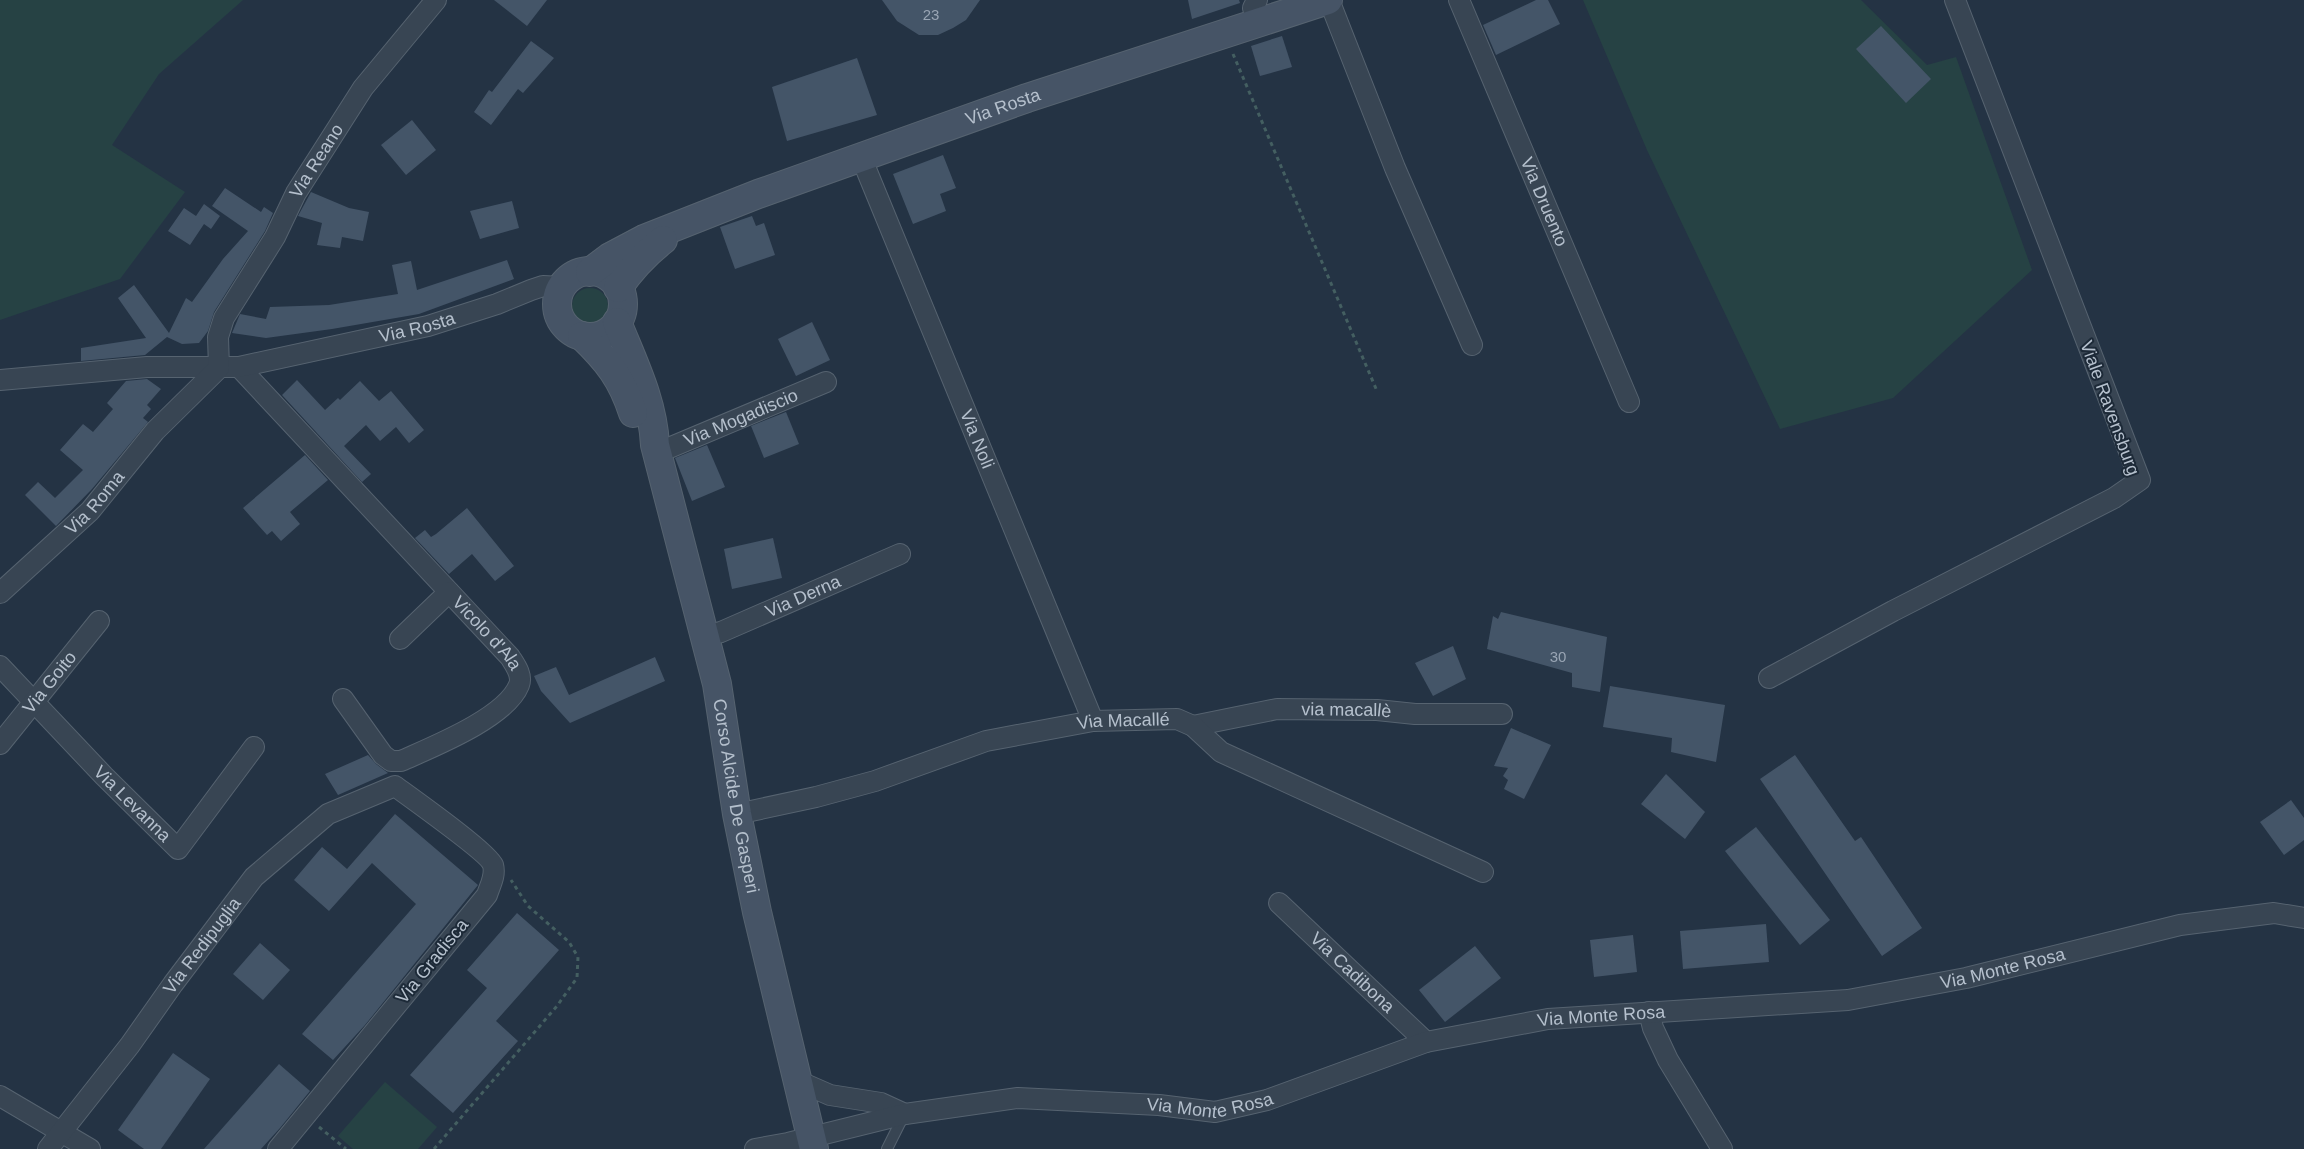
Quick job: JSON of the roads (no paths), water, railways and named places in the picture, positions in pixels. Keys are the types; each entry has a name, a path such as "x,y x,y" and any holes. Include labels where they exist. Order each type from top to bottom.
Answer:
{"street":[{"name":"Via Reano","path":"219,368 218,337 224,318 275,237 296,193 358,96 436,0"},
{"name":"Via Rosta","path":"590,272 610,257 644,239 682,226 758,194 1224,33 1257,11 1329,0"},
{"path":"1329,0 1395,168 1472,344"},
{"name":"Via Druento","path":"1459,0 1628,402"},
{"name":"Viale Ravensburg","path":"1768,678 1901,607 2114,498 2140,480 1955,0"},
{"name":"Via Noli","path":"861,157 1093,721"},
{"name":"Via Rosta","path":"618,288 629,272 650,250 682,226"},
{"path":"590,272 601,273 611,279 618,288 623,305 617,322 602,335 582,336 565,326 557,307 562,287 569,279 579,273 590,272"},
{"name":"Via Rosta","path":"0,380 132,368 239,367 428,326 497,304 543,286 562,287"},
{"name":"Corso Alcide De Gasperi","path":"617,322 649,404 656,449 706,636 717,684 737,814 757,912 813,1143"},
{"name":"Corso Alcide De Gasperi","path":"582,336 614,370 624,388 636,420 656,449"},
{"name":"Vicolo d'Ala","path":"239,367 510,657 520,673 520,684 504,705 474,727 401,761 391,761 383,755 343,699"},
{"name":"Via Roma","path":"0,593 90,511 155,431 219,368"},
{"name":"Via Mogadiscio","path":"656,449 826,382"},
{"name":"Via Derna","path":"706,636 721,632 900,554"},
{"name":"Vicolo d'Ala","path":"400,639 449,592"},
{"name":"Via Goito","path":"0,744 99,621"},
{"name":"Via Levanna","path":"0,666 104,776 178,849 254,748"},
{"name":"via macallè","path":"1193,726 1277,709 1377,710 1415,714 1502,714"},
{"name":"Via Macallé","path":"737,814 816,797 875,781 986,741 1093,721 1177,719 1193,726 1221,752 1483,872"},
{"name":"Via Gradisca","path":"278,1149 487,895 494,873 492,863 460,835 395,786"},
{"name":"Via Redipuglia","path":"48,1149 130,1045 172,984 254,877 328,814 395,786"},
{"name":"Via Cadibona","path":"1279,903 1426,1042"},
{"name":"Via Monte Rosa","path":"755,1149 813,1143 905,1114 1018,1098 1159,1105 1214,1112 1267,1100 1426,1042 1548,1019 1848,1000 1966,978 2180,925 2274,913 2304,918"},
{"path":"1649,1012 1653,1028 1668,1060 1722,1149"},
{"path":"798,1081 830,1095 881,1103 905,1114"},
{"path":"0,1096 90,1149"}],"lane":[{"path":"887,1149 905,1114"}]}
